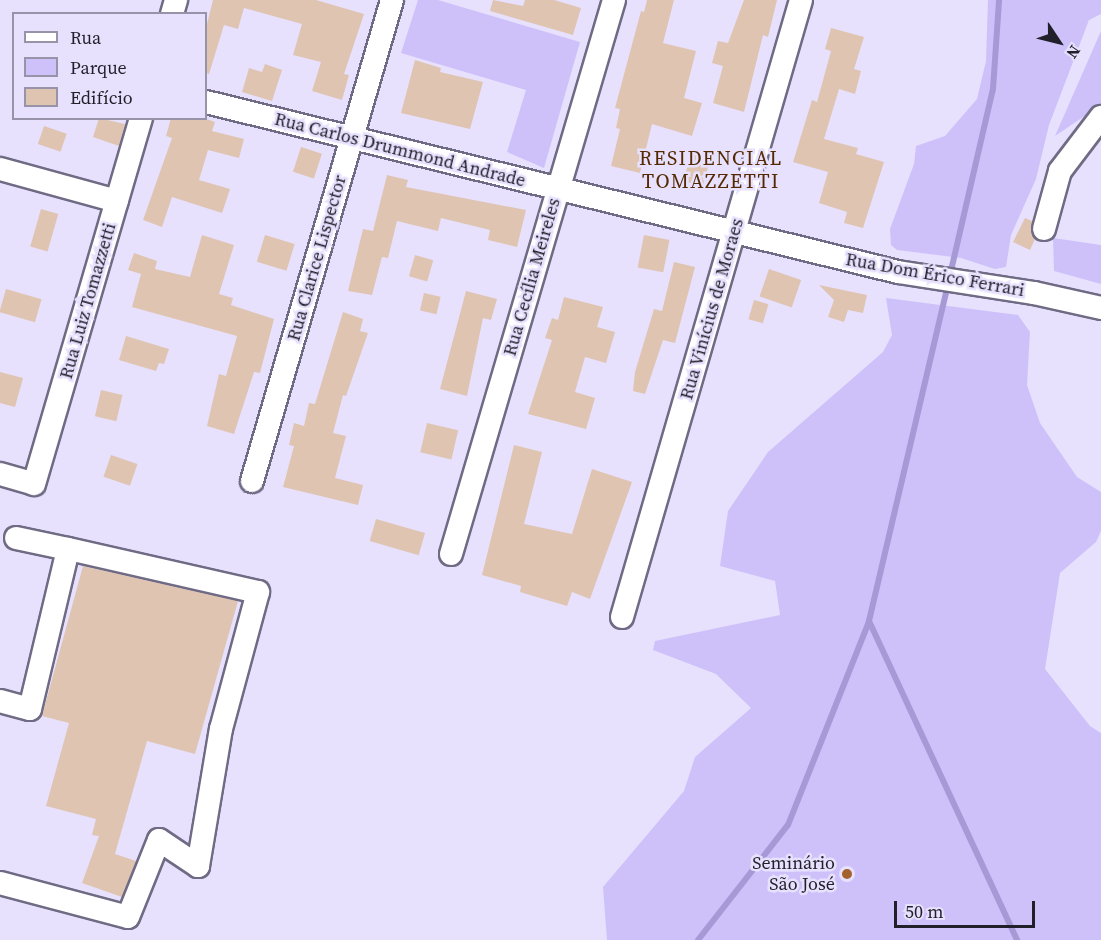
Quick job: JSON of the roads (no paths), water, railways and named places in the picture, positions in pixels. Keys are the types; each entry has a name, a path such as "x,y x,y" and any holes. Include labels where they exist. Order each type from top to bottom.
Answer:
{"street":[{"name":"Rua Clarice Lispector","path":"252,481 392,0"},
{"name":"Rua Cecília Meireles","path":"451,554 614,0"},
{"name":"Rua Vinícius de Moraes","path":"622,617 801,0"},
{"name":"Rua Carlos Drummond Andrade","path":"207,102 734,232"},
{"path":"1044,229 1060,171 1101,117"},
{"name":"Rua Luiz Tomazzetti","path":"0,474 34,484 140,120"},
{"path":"2,176 117,201"},
{"name":"Rua Dom Érico Ferrari","path":"734,232 898,272 1034,293 1101,309"},
{"path":"0,883 128,917 159,840 198,866 221,729 258,592 16,538"},
{"path":"0,701 30,709 68,549"}],"waterway":[{"path":"950,275 993,89 999,0"},
{"path":"698,940 788,825 869,621 948,285"},
{"path":"869,621 1017,940"}],"place":[{"name":"Seminário São José","path":"847,874"}],"district":[{"name":"RESIDENCIAL TOMAZZETTI","path":"711,170"}]}
